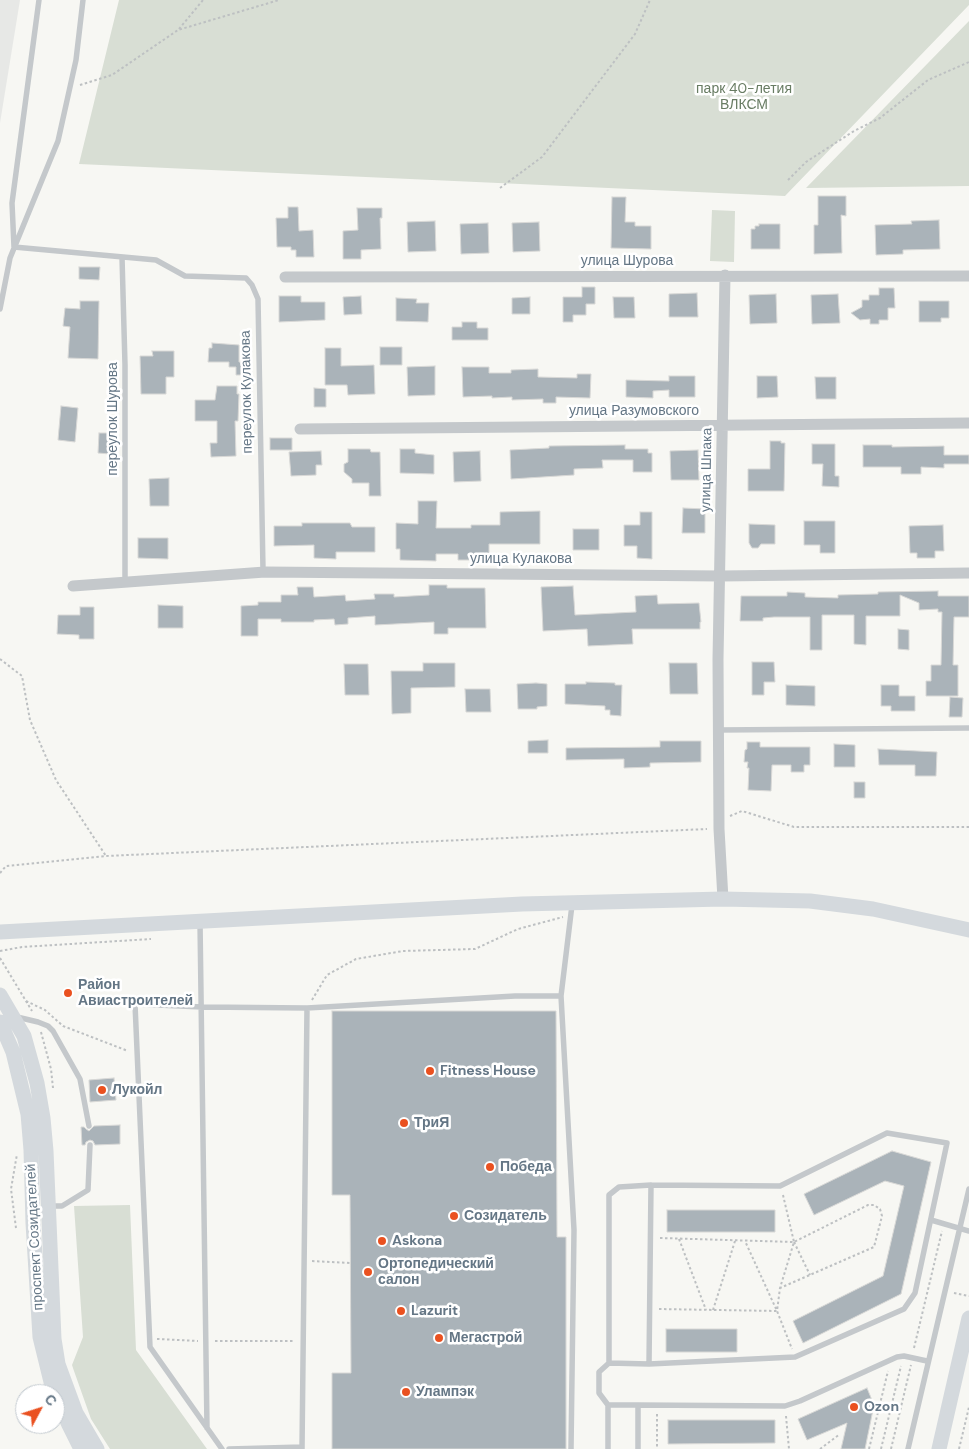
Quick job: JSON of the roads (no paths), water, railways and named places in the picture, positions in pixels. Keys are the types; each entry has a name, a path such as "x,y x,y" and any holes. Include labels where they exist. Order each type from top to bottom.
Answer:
{"street":[{"name":"улица Шпака","path":"723,899 719,829 718,730 725,275"},
{"name":"улица Шурова","path":"285,277 969,276"},
{"name":"улица Разумовского","path":"300,429 969,423"},
{"name":"улица Кулакова","path":"72,586 266,572 721,576 969,573"},
{"path":"0,932 512,904 572,909 723,899 810,901 873,909 969,930"},
{"path":"0,995 6,1019 24,1036 37,1083 46,1151 54,1339 58,1364 76,1413 97,1449"},
{"name":"проспект Созидателей","path":"6,1019 28,1114 40,1337 52,1386 82,1449"},
{"path":"939,1449 969,1318"}],"lane":[{"path":"14,247 12,203 39,0"},
{"path":"0,309 10,258 58,142 76,60 83,0"},
{"path":"14,247 122,257"},
{"name":"переулок Кулакова","path":"122,257 156,260 185,276 246,278 252,285 258,299 263,570"},
{"name":"переулок Шурова","path":"122,257 126,365 125,582"},
{"path":"718,730 969,728"},
{"path":"571,1449 574,1230 562,996 572,909"},
{"path":"200,922 207,1428"},
{"path":"222,1449 150,1346 135,1004 308,1008 515,996 562,996"},
{"path":"229,1449 302,1448 308,1008"},
{"path":"6,1019 38,1022 48,1026 53,1031 80,1079 89,1126"},
{"path":"608,1449 608,1405 599,1393 599,1372 609,1363 649,1364 795,1357 904,1308 915,1292 947,1143 887,1133 780,1186 651,1185 619,1187 609,1195 609,1363"},
{"path":"48,1206 62,1206 88,1190 90,1145"},
{"path":"649,1364 651,1185"},
{"path":"908,1449 927,1361 969,1189"},
{"path":"931,1220 969,1231"},
{"path":"608,1405 785,1406 890,1360 904,1356 927,1361"},
{"path":"638,1406 638,1449"}],"place":[{"name":"Район Авиастроителей","path":"68,993"},
{"name":"Fitness House","path":"430,1071"},
{"name":"Лукойл","path":"102,1090"},
{"name":"ТриЯ","path":"404,1123"},
{"name":"Победа","path":"490,1167"},
{"name":"Созидатель","path":"454,1216"},
{"name":"Askona","path":"382,1241"},
{"name":"Ортопедический салон","path":"368,1272"},
{"name":"Lazurit","path":"401,1311"},
{"name":"Мегастрой","path":"439,1338"},
{"name":"Улампэк","path":"406,1392"},
{"name":"Ozon","path":"854,1407"}],"park label":[{"name":"парк 40-летия ВЛКСМ","path":"744,98"}]}
